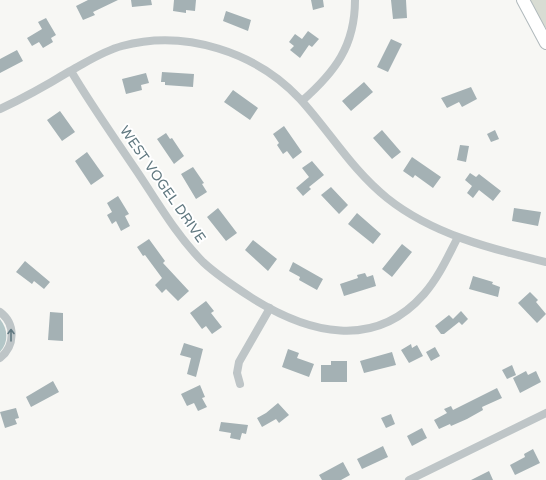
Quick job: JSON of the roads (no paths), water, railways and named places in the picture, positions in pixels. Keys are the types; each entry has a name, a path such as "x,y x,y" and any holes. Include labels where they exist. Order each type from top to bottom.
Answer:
{"street":[{"path":"302,101 332,70 345,51 353,27 356,0"},
{"path":"523,0 546,43"},
{"path":"0,109 91,59 122,46 160,40 191,41 222,50 248,61 285,85 302,101 347,158 373,186 408,212 458,237 484,246 546,262"},
{"name":"WEST VOGEL DRIVE","path":"71,71 157,202 190,248 211,269 230,284 270,308 297,321 326,330 348,331 379,325 402,313 424,294 440,271 458,237"},
{"path":"240,384 237,373 239,362 270,308"},
{"path":"0,312 10,325 12,339 7,352 0,358"},
{"path":"409,480 546,413"}]}
